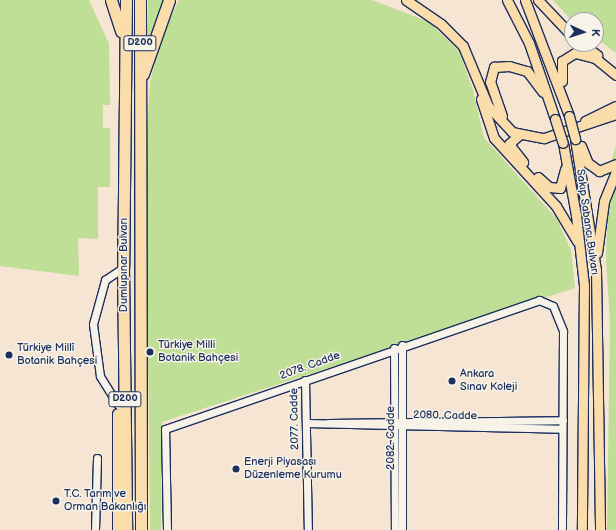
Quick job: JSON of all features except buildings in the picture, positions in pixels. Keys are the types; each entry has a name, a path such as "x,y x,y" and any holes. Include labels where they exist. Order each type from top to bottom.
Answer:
{"highway":[{"path":"111,0 119,18 126,59"},
{"name":"Dumlupınar Bulvarı","path":"126,0 123,268 126,530"},
{"name":"Dumlupınar Bulvarı","path":"140,0 141,530"},
{"path":"140,86 169,0"},
{"path":"118,530 118,292 123,268"}],"main road":[{"path":"406,0 452,34 468,54 492,112 519,135 544,138 616,114"},
{"path":"419,0 467,43 490,97 502,116 518,129 534,134 616,119"},
{"name":"Sakıp Sabancı Bulvarı","path":"507,0 529,42 551,104 563,146 581,251 582,530"},
{"name":"Sakıp Sabancı Bulvarı","path":"525,0 568,113 575,139 596,264 600,530"},
{"path":"538,0 564,28"},
{"path":"593,52 616,68"},
{"path":"568,113 559,70 565,58 575,53 589,55 616,75"},
{"path":"502,116 490,82 491,72 498,66 526,71 551,104"},
{"path":"476,76 490,132 556,206 581,251"},
{"path":"579,126 616,107"},
{"path":"519,135 510,140 511,149 544,183 556,189 564,181 563,146"},
{"path":"575,139 594,169 603,171 616,164"},
{"path":"596,264 604,201 616,171"}],"street":[{"path":"118,405 100,376 93,324 105,280 123,268"},
{"name":"2078. Cadde","path":"167,530 165,430 398,346 539,300 548,302 556,310 563,331 562,420"},
{"name":"2082. Cadde","path":"395,530 398,423 398,346"},
{"name":"2077. Cadde","path":"305,380 308,530"},
{"path":"562,420 562,530"},
{"name":"2080. Cadde","path":"306,422 398,423 562,420"},
{"name":"2082. Cadde","path":"398,423 402,530"},
{"name":"2080. Cadde","path":"398,423 562,429"},
{"path":"95,530 97,458"}],"green space":[{"path":"0,0 89,0 109,44 110,105 103,105 103,128 110,128 110,187 98,187 98,239 78,238 79,276 0,266"},
{"path":"148,0 164,0 148,40"},
{"path":"179,0 372,0 429,22 459,51 473,90 484,138 557,219 571,250 575,288 162,422 161,530 150,530 146,152 150,82 162,36"},
{"path":"553,0 616,0 616,53 604,44 604,12 564,12"},
{"path":"616,145 616,530 607,530 610,322 606,259 609,170"}],"place":[{"name":"Türkiye Milli Botanik Bahçesi","path":"150,352"},
{"name":"Türkiye Millî Botanik Bahçesi","path":"9,355"},
{"name":"Ankara Sınav Koleji","path":"452,381"},
{"name":"Enerji Piyasası Düzenleme Kurumu","path":"236,469"},
{"name":"T.C. Tarım ve Orman Bakanlığı","path":"56,501"}]}
